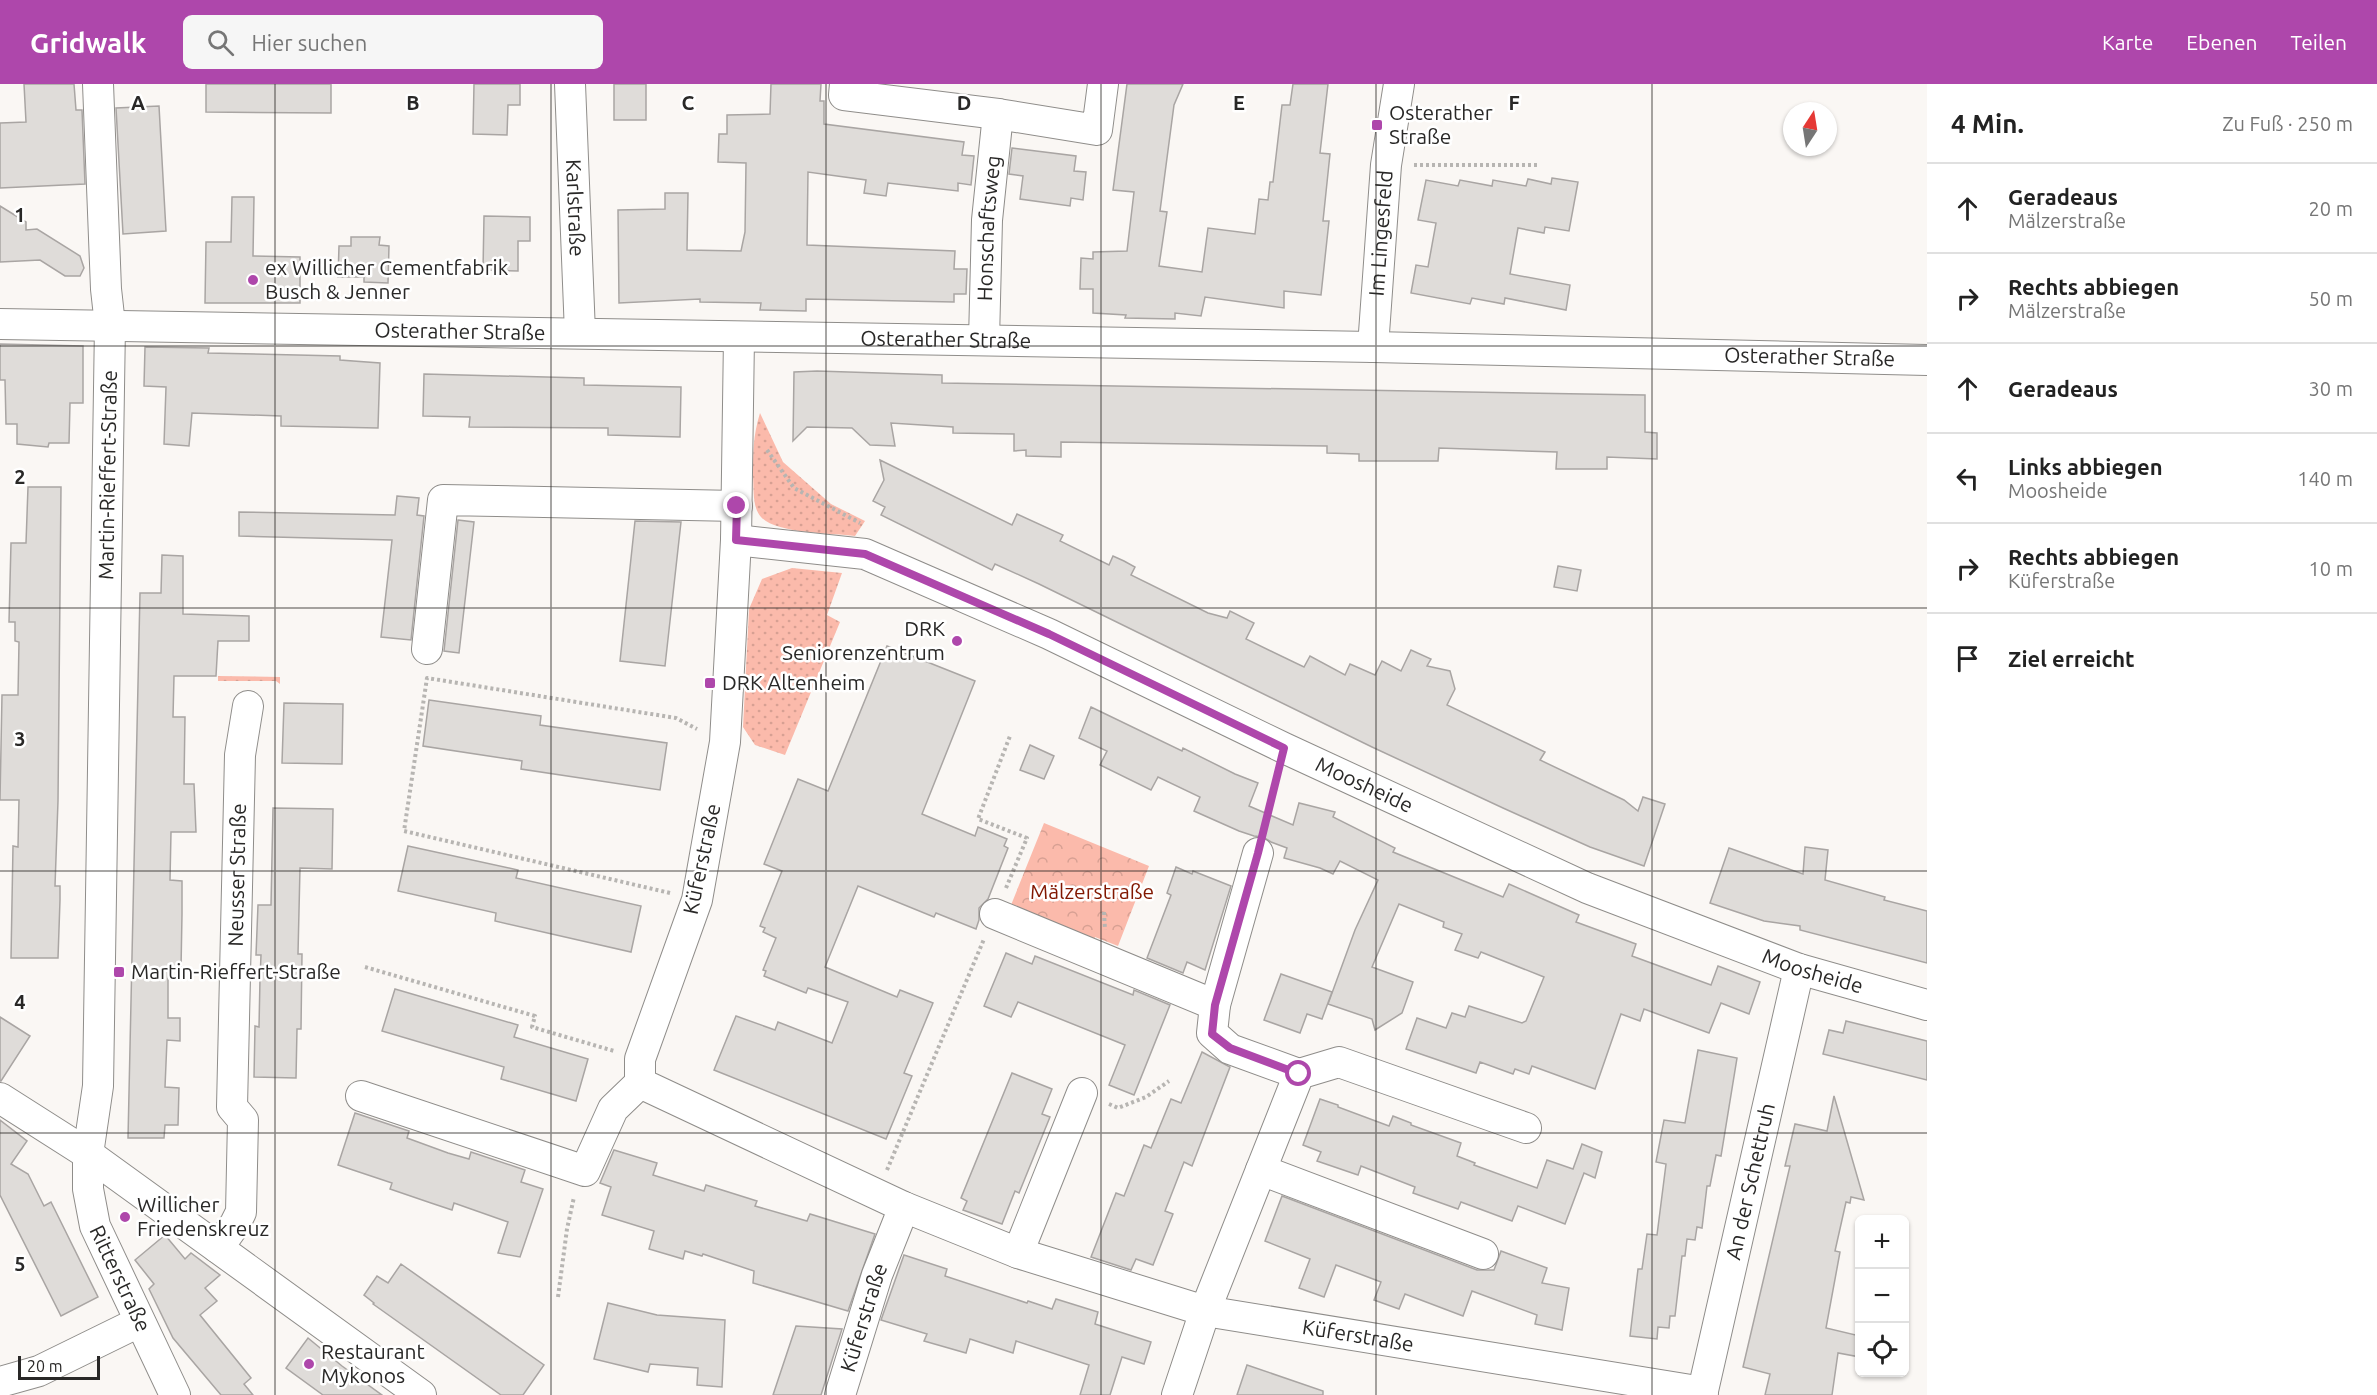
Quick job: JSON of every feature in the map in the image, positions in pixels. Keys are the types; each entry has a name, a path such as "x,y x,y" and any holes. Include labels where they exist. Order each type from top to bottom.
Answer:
{"street":[{"name":"Martin-Rieffert-Straße","path":"88,1154 98,1086 110,325 106,290 98,84"},
{"name":"Karlstraße","path":"570,84 580,333"},
{"path":"845,84 844,95 998,114 1097,130 1103,84"},
{"name":"Im Lingesfeld","path":"1373,346 1386,165 1399,84"},
{"name":"Honschaftsweg","path":"984,340 987,220 998,114"},
{"name":"Osterather Straße","path":"0,324 1373,346 1927,360"},
{"name":"Küferstraße","path":"739,337 736,540 724,742 697,900 640,1071 876,1195 904,1207 1018,1253 1205,1311 1703,1394"},
{"path":"428,649 443,500 737,506"},
{"name":"Moosheide","path":"736,540 865,554 1049,634 1284,748 1587,888 1799,969 1927,1005"},
{"name":"Neusser Straße","path":"218,1248 239,1218 243,1198 243,1120 232,1107 240,756 248,706"},
{"path":"1258,853 1215,1005 1212,1034 1230,1048 1299,1074 1339,1062 1526,1128"},
{"path":"995,914 1215,1005"},
{"name":"An der Schettruh","path":"1703,1394 1799,969"},
{"path":"361,1096 585,1171 613,1109 640,1071"},
{"path":"1177,1395 1205,1311 1299,1074"},
{"path":"1018,1253 1082,1093"},
{"path":"0,1098 88,1154 421,1395"},
{"name":"Ritterstraße","path":"88,1154 88,1189 95,1226 175,1395"},
{"path":"1261,1170 1483,1254"},
{"name":"Küferstraße","path":"840,1395 877,1275 904,1207"},
{"path":"0,1382 39,1371 139,1322"}],"path":[{"path":"1386,165 1538,165"},
{"path":"763,444 794,488 869,528 865,554"},
{"path":"697,900 404,831 427,678 676,718 724,742"},
{"path":"876,1195 1027,838 978,819 1010,736"},
{"path":"1258,853 1284,748"},
{"path":"365,967 535,1016 532,1027 640,1071"},
{"path":"1082,1093 1118,1108 1146,1097 1169,1082"},
{"path":"558,1296 569,1215 585,1171"}],"green space":[{"path":"760,413 783,462 831,504 865,521 855,536 791,530 768,523 761,517 755,503 753,476 754,444"},
{"path":"792,568 842,573 827,615 840,622 785,755 755,745 743,727 749,609 762,579"},
{"path":"218,676 280,677 280,684 276,681 218,681"},
{"name":"Mälzerstraße","path":"1044,823 1149,866 1118,946 1095,937 1092,947 1007,915"}],"building":[{"path":"24,84 74,84 76,110 82,110 85,184 0,188 0,123 26,122"},
{"path":"206,84 331,84 331,113 206,112"},
{"path":"474,84 520,84 520,105 508,105 507,135 473,134"},
{"path":"614,84 646,84 646,120 614,120"},
{"path":"771,84 821,84 820,101 824,101 824,124 964,142 962,155 974,156 971,185 958,183 958,191 888,183 886,196 864,193 866,180 808,172 807,245 955,251 954,269 967,269 966,294 954,294 954,302 806,299 806,311 760,310 761,303 700,302 700,299 619,303 618,210 665,209 665,193 688,193 687,250 741,251 745,232 746,163 718,162 719,134 727,134 727,115 770,114"},
{"path":"1127,84 1183,84 1174,105 1160,211 1167,212 1159,266 1202,272 1208,228 1255,234 1259,199 1268,200 1270,182 1273,182 1282,105 1290,105 1293,84 1328,84 1320,153 1330,154 1323,221 1329,221 1321,295 1284,291 1284,308 1205,297 1201,316 1175,313 1175,319 1125,318 1126,315 1093,313 1093,289 1080,289 1081,258 1093,259 1093,252 1127,251 1134,192 1113,190"},
{"path":"159,106 166,231 123,234 116,108"},
{"path":"1012,148 1076,156 1074,171 1086,172 1083,200 1071,198 1070,206 1020,199 1023,176 1009,174"},
{"path":"1552,178 1578,182 1569,231 1545,227 1544,233 1518,228 1510,274 1570,285 1566,310 1505,298 1504,304 1472,298 1470,304 1411,293 1416,265 1428,267 1436,223 1418,220 1426,180 1458,186 1460,180 1492,186 1493,180 1526,186 1528,179 1551,184"},
{"name":"ex Willicher Cementfabrik Busch & Jenner","path":"232,197 254,197 253,256 300,257 300,303 205,303 206,242 231,242"},
{"path":"0,206 26,222 26,230 37,229 80,256 84,268 80,276 65,276 40,260 0,262"},
{"path":"484,216 530,217 530,241 518,241 518,271 483,270"},
{"path":"351,237 380,237 379,245 389,246 388,283 364,282 364,277 338,277 339,246 351,246"},
{"path":"0,344 83,346 83,403 70,403 69,443 49,443 48,447 17,444 17,424 6,424 5,380 0,380"},
{"path":"145,347 209,348 208,353 340,356 340,360 380,363 378,428 281,426 281,416 192,413 189,446 164,444 166,387 144,386"},
{"path":"794,372 942,375 942,383 1645,395 1645,432 1657,433 1657,459 1607,457 1607,469 1556,469 1557,452 1439,448 1438,461 1359,461 1359,454 1327,453 1327,446 1061,442 1061,457 1026,456 1026,450 1014,451 1014,434 953,433 953,427 891,423 895,446 870,445 852,428 807,427 793,441"},
{"path":"424,374 584,378 584,385 681,387 680,437 608,435 608,428 469,427 470,417 423,416"},
{"path":"880,460 1012,525 1017,514 1063,535 1060,541 1109,565 1113,556 1124,561 1135,567 1131,575 1208,613 1227,618 1230,611 1254,623 1246,639 1304,667 1310,656 1345,675 1350,664 1375,675 1382,661 1401,671 1411,650 1431,659 1427,666 1450,671 1455,689 1447,705 1545,752 1540,760 1624,800 1638,811 1643,797 1665,804 1644,866 1590,847 1503,808 1372,747 1039,584 995,564 992,570 881,515 885,507 873,501 884,480"},
{"path":"28,487 61,487 55,886 60,886 58,958 11,958 13,846 18,847 19,800 0,800 2,695 18,695 19,642 15,641 15,622 9,622 11,543 26,543"},
{"path":"397,496 419,498 417,515 424,516 411,640 381,637 392,540 239,536 239,512 395,515"},
{"path":"458,520 474,522 459,653 444,651"},
{"path":"635,521 681,522 665,666 620,661"},
{"path":"162,555 183,556 183,614 249,616 249,641 218,641 216,676 174,676 173,717 185,717 184,784 194,784 196,832 171,832 170,880 182,881 182,914 181,969 168,968 168,1018 180,1018 180,1041 167,1040 165,1087 179,1088 178,1125 165,1125 164,1138 128,1138 140,593 161,593"},
{"path":"1558,566 1581,570 1577,591 1554,587"},
{"path":"887,646 975,681 922,814 975,836 978,827 1007,839 1004,846 1008,848 988,899 979,908 976,929 936,913 934,917 858,886 825,967 897,997 900,990 933,1003 904,1073 912,1076 886,1139 714,1070 736,1016 775,1030 778,1022 832,1043 848,1002 808,988 806,993 764,976 766,971 763,970 776,938 763,932 765,928 760,926 782,871 764,864 798,779 828,791"},
{"path":"429,700 541,716 540,725 667,743 660,790 521,769 522,761 423,746"},
{"path":"284,703 343,704 342,764 282,763"},
{"path":"1091,707 1182,751 1183,748 1258,783 1249,806 1293,825 1299,803 1335,812 1333,817 1395,848 1393,852 1503,897 1509,884 1579,915 1576,922 1636,944 1632,956 1711,985 1718,966 1760,982 1749,1014 1721,1003 1709,1033 1644,1009 1640,1021 1621,1014 1595,1089 1532,1066 1529,1074 1515,1069 1513,1074 1480,1062 1476,1073 1406,1049 1417,1018 1446,1028 1452,1013 1465,1017 1469,1006 1522,1023 1526,1021 1544,977 1481,952 1478,958 1455,950 1462,934 1443,927 1444,922 1399,904 1372,967 1413,982 1402,1013 1375,1030 1372,1019 1328,1004 1355,930 1378,880 1340,861 1333,874 1284,858 1287,848 1263,837 1239,831 1194,811 1200,797 1158,777 1151,790 1100,765 1107,751 1079,738"},
{"path":"1030,745 1054,756 1044,779 1020,770"},
{"path":"273,808 333,809 332,869 300,868 298,954 302,954 301,1029 297,1029 296,1078 254,1077 255,1026 259,1027 261,955 256,955 258,905 271,905"},
{"path":"408,846 518,870 516,878 641,906 631,952 495,921 496,913 398,891"},
{"path":"1805,847 1828,850 1825,880 1885,897 1884,900 1927,911 1927,963 1800,930 1800,926 1764,921 1710,903 1729,848 1803,874"},
{"path":"1176,867 1231,886 1205,970 1187,962 1183,973 1147,958 1171,895 1167,893"},
{"path":"1006,953 1032,964 1035,956 1133,995 1134,990 1170,1005 1134,1095 1109,1085 1125,1045 1018,1002 1011,1017 984,1006"},
{"path":"1281,974 1332,992 1322,1019 1307,1014 1300,1033 1264,1020"},
{"path":"395,989 518,1025 514,1037 588,1059 576,1101 501,1079 504,1067 382,1031"},
{"path":"0,1017 30,1036 1,1081 0,1081"},
{"path":"1846,1021 1927,1041 1927,1080 1823,1054 1829,1030 1843,1033"},
{"path":"1698,1050 1737,1058 1721,1156 1716,1155 1710,1186 1707,1186 1702,1228 1697,1227 1695,1240 1687,1239 1685,1256 1682,1256 1675,1316 1670,1316 1669,1328 1658,1327 1657,1339 1630,1336 1638,1269 1642,1269 1647,1234 1657,1235 1666,1164 1656,1162 1664,1120 1685,1123"},
{"path":"1202,1052 1230,1067 1192,1166 1184,1162 1165,1211 1173,1214 1153,1265 1136,1259 1131,1270 1091,1257 1116,1193 1124,1196 1144,1145 1151,1148 1171,1099 1181,1103"},
{"path":"1012,1073 1052,1089 1042,1114 1050,1117 1019,1193 1015,1191 1002,1224 963,1210 967,1201 961,1198"},
{"path":"1834,1096 1864,1200 1851,1197 1850,1203 1846,1202 1835,1251 1840,1252 1826,1328 1855,1335 1855,1356 1838,1353 1832,1395 1765,1395 1770,1374 1743,1367 1790,1166 1785,1166 1795,1124 1827,1131"},
{"path":"1320,1099 1389,1126 1393,1116 1461,1143 1457,1156 1475,1163 1474,1165 1537,1188 1547,1160 1573,1169 1582,1144 1602,1152 1595,1178 1584,1173 1565,1224 1518,1206 1512,1221 1461,1202 1458,1209 1413,1193 1415,1187 1361,1166 1358,1175 1317,1161 1321,1152 1303,1145"},
{"path":"355,1113 409,1131 407,1138 448,1153 469,1159 471,1152 525,1170 521,1182 543,1189 520,1257 498,1253 508,1222 454,1203 452,1210 431,1203 390,1189 392,1183 338,1165"},
{"path":"0,1120 27,1141 11,1164 28,1174 44,1206 51,1202 98,1297 61,1316 0,1195"},
{"path":"614,1150 657,1163 653,1175 704,1191 706,1185 757,1201 755,1206 807,1221 810,1214 875,1234 848,1311 753,1283 754,1271 703,1254 702,1256 685,1251 683,1259 649,1249 654,1231 602,1215 611,1187 600,1183"},
{"path":"1282,1196 1477,1270 1494,1270 1501,1251 1547,1268 1542,1283 1569,1288 1562,1330 1535,1324 1537,1315 1472,1291 1463,1316 1405,1294 1399,1309 1374,1300 1381,1282 1336,1265 1324,1297 1299,1288 1310,1259 1265,1241"},
{"path":"165,1235 185,1259 191,1253 220,1275 205,1288 217,1301 200,1315 251,1378 244,1384 253,1395 221,1395 173,1338 149,1289 154,1284 135,1260"},
{"path":"904,1255 947,1269 945,1276 1027,1303 1028,1301 1052,1309 1056,1299 1098,1312 1095,1324 1151,1342 1144,1364 1122,1357 1110,1395 1080,1395 1089,1365 1016,1341 1013,1353 970,1339 966,1353 924,1341 927,1334 881,1320"},
{"path":"401,1264 544,1365 523,1395 501,1395 373,1304 364,1295 377,1276 388,1283"},
{"path":"608,1303 657,1315 725,1320 722,1387 697,1385 698,1368 650,1364 648,1372 594,1359"},
{"path":"796,1326 842,1329 821,1395 773,1395"},
{"path":"308,1338 382,1395 323,1395 286,1368"},
{"path":"1247,1365 1323,1391 1323,1395 1237,1395"}],"place":[{"name":"Osterather Straße","path":"1377,125"},
{"name":"ex Willicher Cementfabrik Busch & Jenner","path":"253,280"},
{"name":"DRK Seniorenzentrum","path":"957,641"},
{"name":"DRK Altenheim","path":"710,683"},
{"name":"Martin-Rieffert-Straße","path":"119,972"},
{"name":"Willicher Friedenskreuz","path":"125,1217"},
{"name":"Restaurant Mykonos","path":"309,1364"}],"route":[{"path":"737,506 736,540 865,554 1049,634 1284,748 1258,853 1215,1005 1212,1034 1230,1048 1299,1074"}]}
